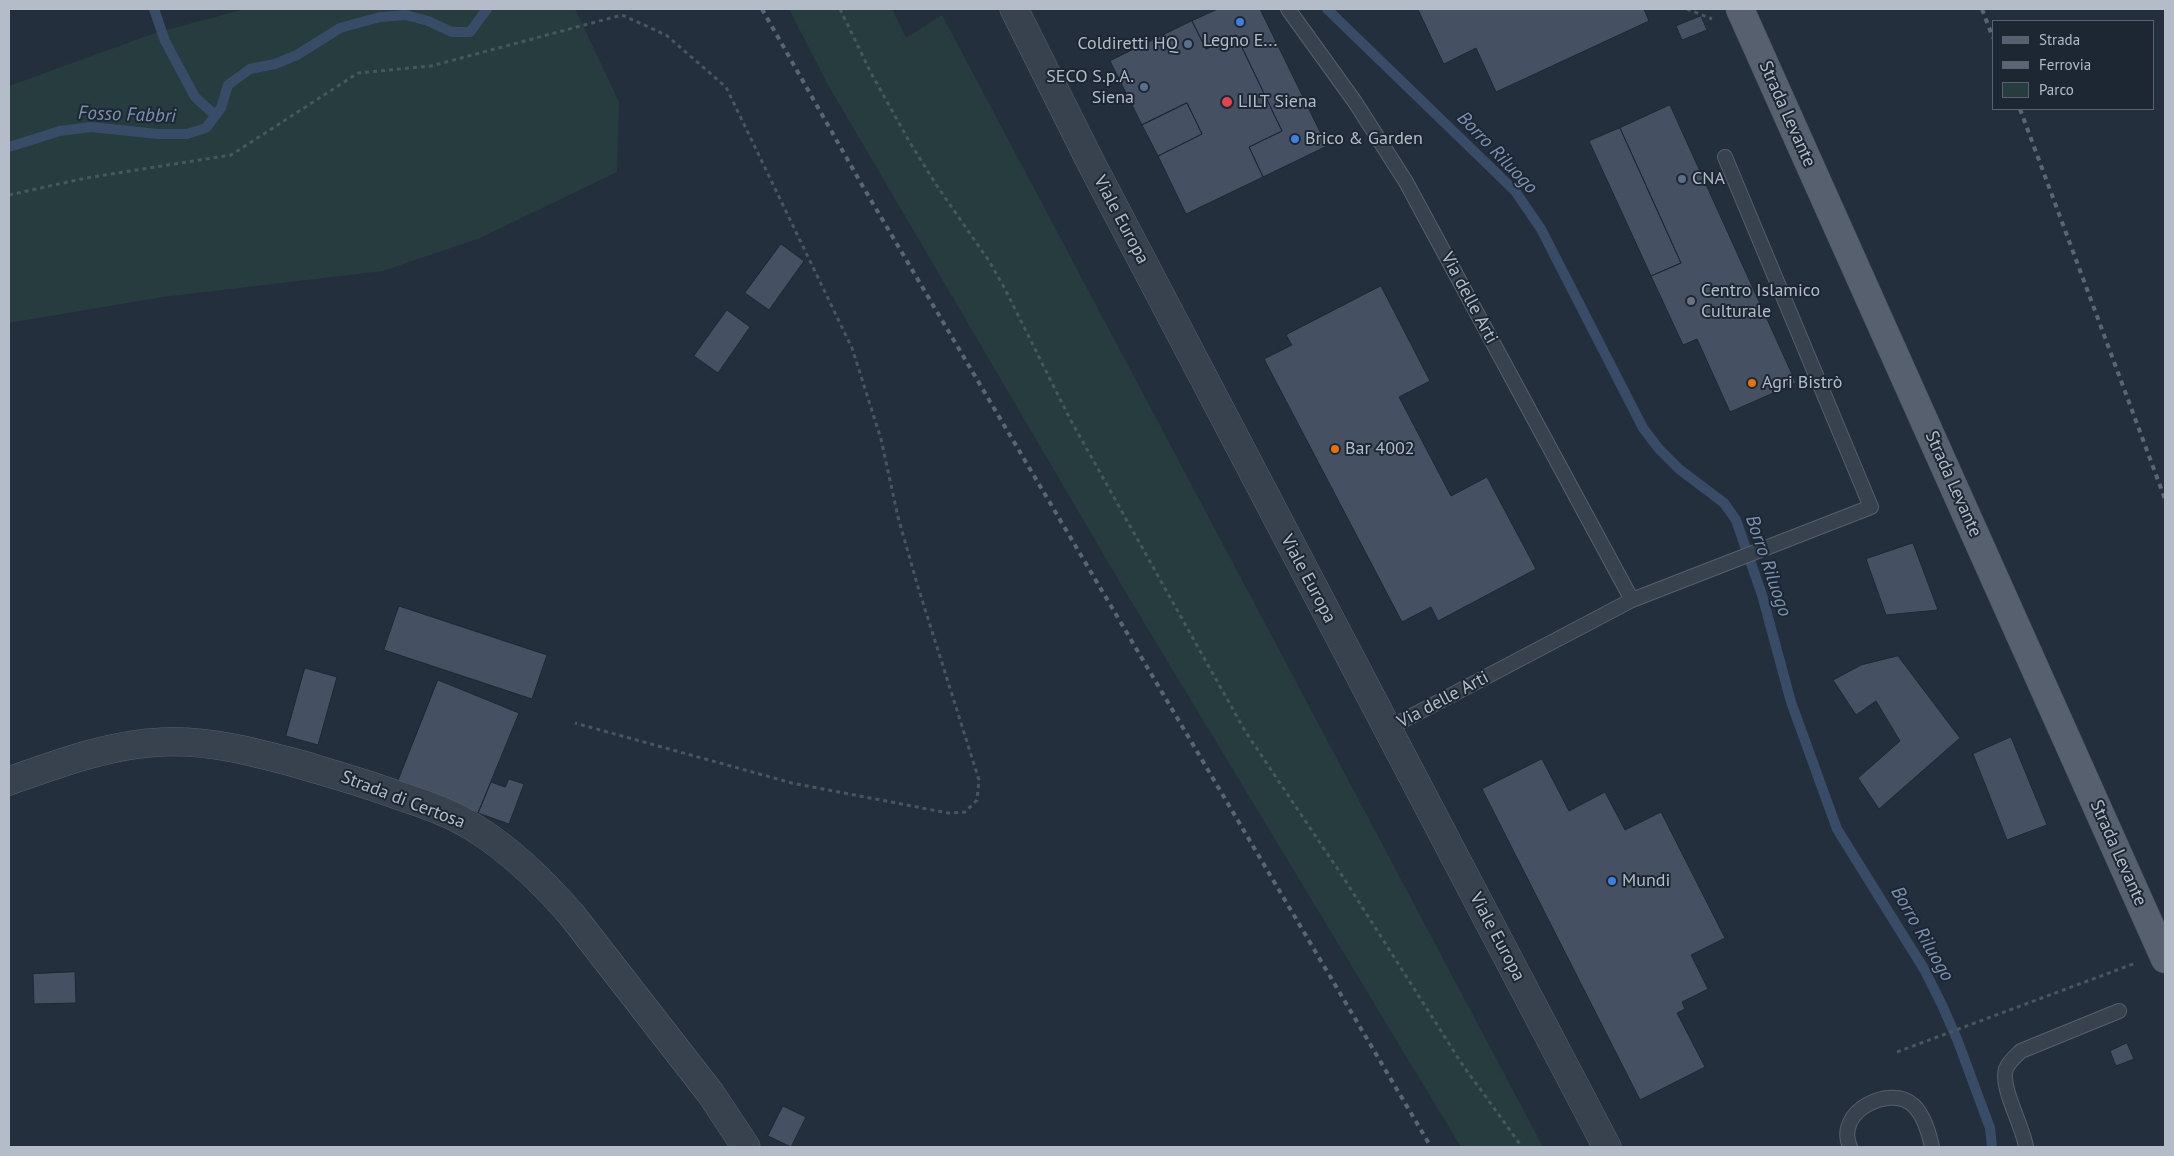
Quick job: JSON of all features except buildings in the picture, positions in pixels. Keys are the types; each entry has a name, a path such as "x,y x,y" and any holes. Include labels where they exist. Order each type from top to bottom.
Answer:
{"main road":[{"name":"Strada Levante","path":"1729,15 2165,959"}],"street":[{"name":"Viale Europa","path":"1014,9 1095,170 1606,1147"},
{"name":"Strada di Certosa","path":"9,781 46,768 113,750 161,742 204,743 246,750 348,778 453,816 492,839 549,889 571,914 711,1094 746,1147"}],"lane":[{"name":"Via delle Arti","path":"1288,9 1355,102 1406,182 1632,600"},
{"name":"Via delle Arti","path":"1387,729 1632,600 1872,507 1725,157"},
{"path":"2026,1147 2005,1081 2006,1069 2012,1059 2022,1051 2119,1011"},
{"path":"1850,1147 1847,1141 1847,1129 1855,1114 1862,1108 1888,1098 1896,1098 1912,1104 1918,1110 1932,1147"}],"path":[{"path":"840,9 871,73 909,141 1005,288 1070,419 1245,731 1343,877 1462,1064 1522,1147"},
{"path":"1686,9 1729,15"},
{"path":"9,195 86,178 230,155 358,72 431,66 622,15 666,34 726,87 852,348 881,439 898,517 918,587 979,780 977,800 965,812 948,813 792,783 576,723"},
{"path":"1897,1052 2134,964"}],"green space":[{"path":"245,9 573,9 576,11 619,102 617,172 480,238 383,271 163,297 9,323 9,86 155,33"},
{"path":"789,9 892,9 906,38 942,15 1543,1147 1461,1147 1125,591 827,83"}],"waterway":[{"path":"154,9 165,41 195,97 215,115"},
{"name":"Fosso Fabbri","path":"9,147 60,131 91,127 158,134 187,134 206,128 221,108 228,85 250,69 275,64 297,55 340,28 380,17 406,15 428,21 452,32 470,32 487,9"},
{"name":"Borro Riluogo","path":"1327,9 1515,191 1541,229 1643,428 1659,449 1679,469 1724,503 1736,520 1762,595 1791,702 1837,829 1924,969 1942,1005 1957,1039 1990,1128 1992,1147"}],"railway":[{"path":"762,9 862,185 1431,1147"},
{"path":"1982,9 1992,35"},
{"path":"2020,110 2165,499"}],"place":[{"name":"Legno E...","path":"1240,22"},
{"name":"Coldiretti HQ","path":"1188,44"},
{"name":"SECO S.p.A. Siena","path":"1144,87"},
{"name":"LILT Siena","path":"1227,102"},
{"name":"Brico & Garden","path":"1295,139"},
{"name":"CNA","path":"1682,179"},
{"name":"Centro Islamico Culturale","path":"1691,301"},
{"name":"Agri Bistrò","path":"1752,383"},
{"name":"Bar 4002","path":"1335,449"},
{"name":"Mundi","path":"1612,881"}]}
